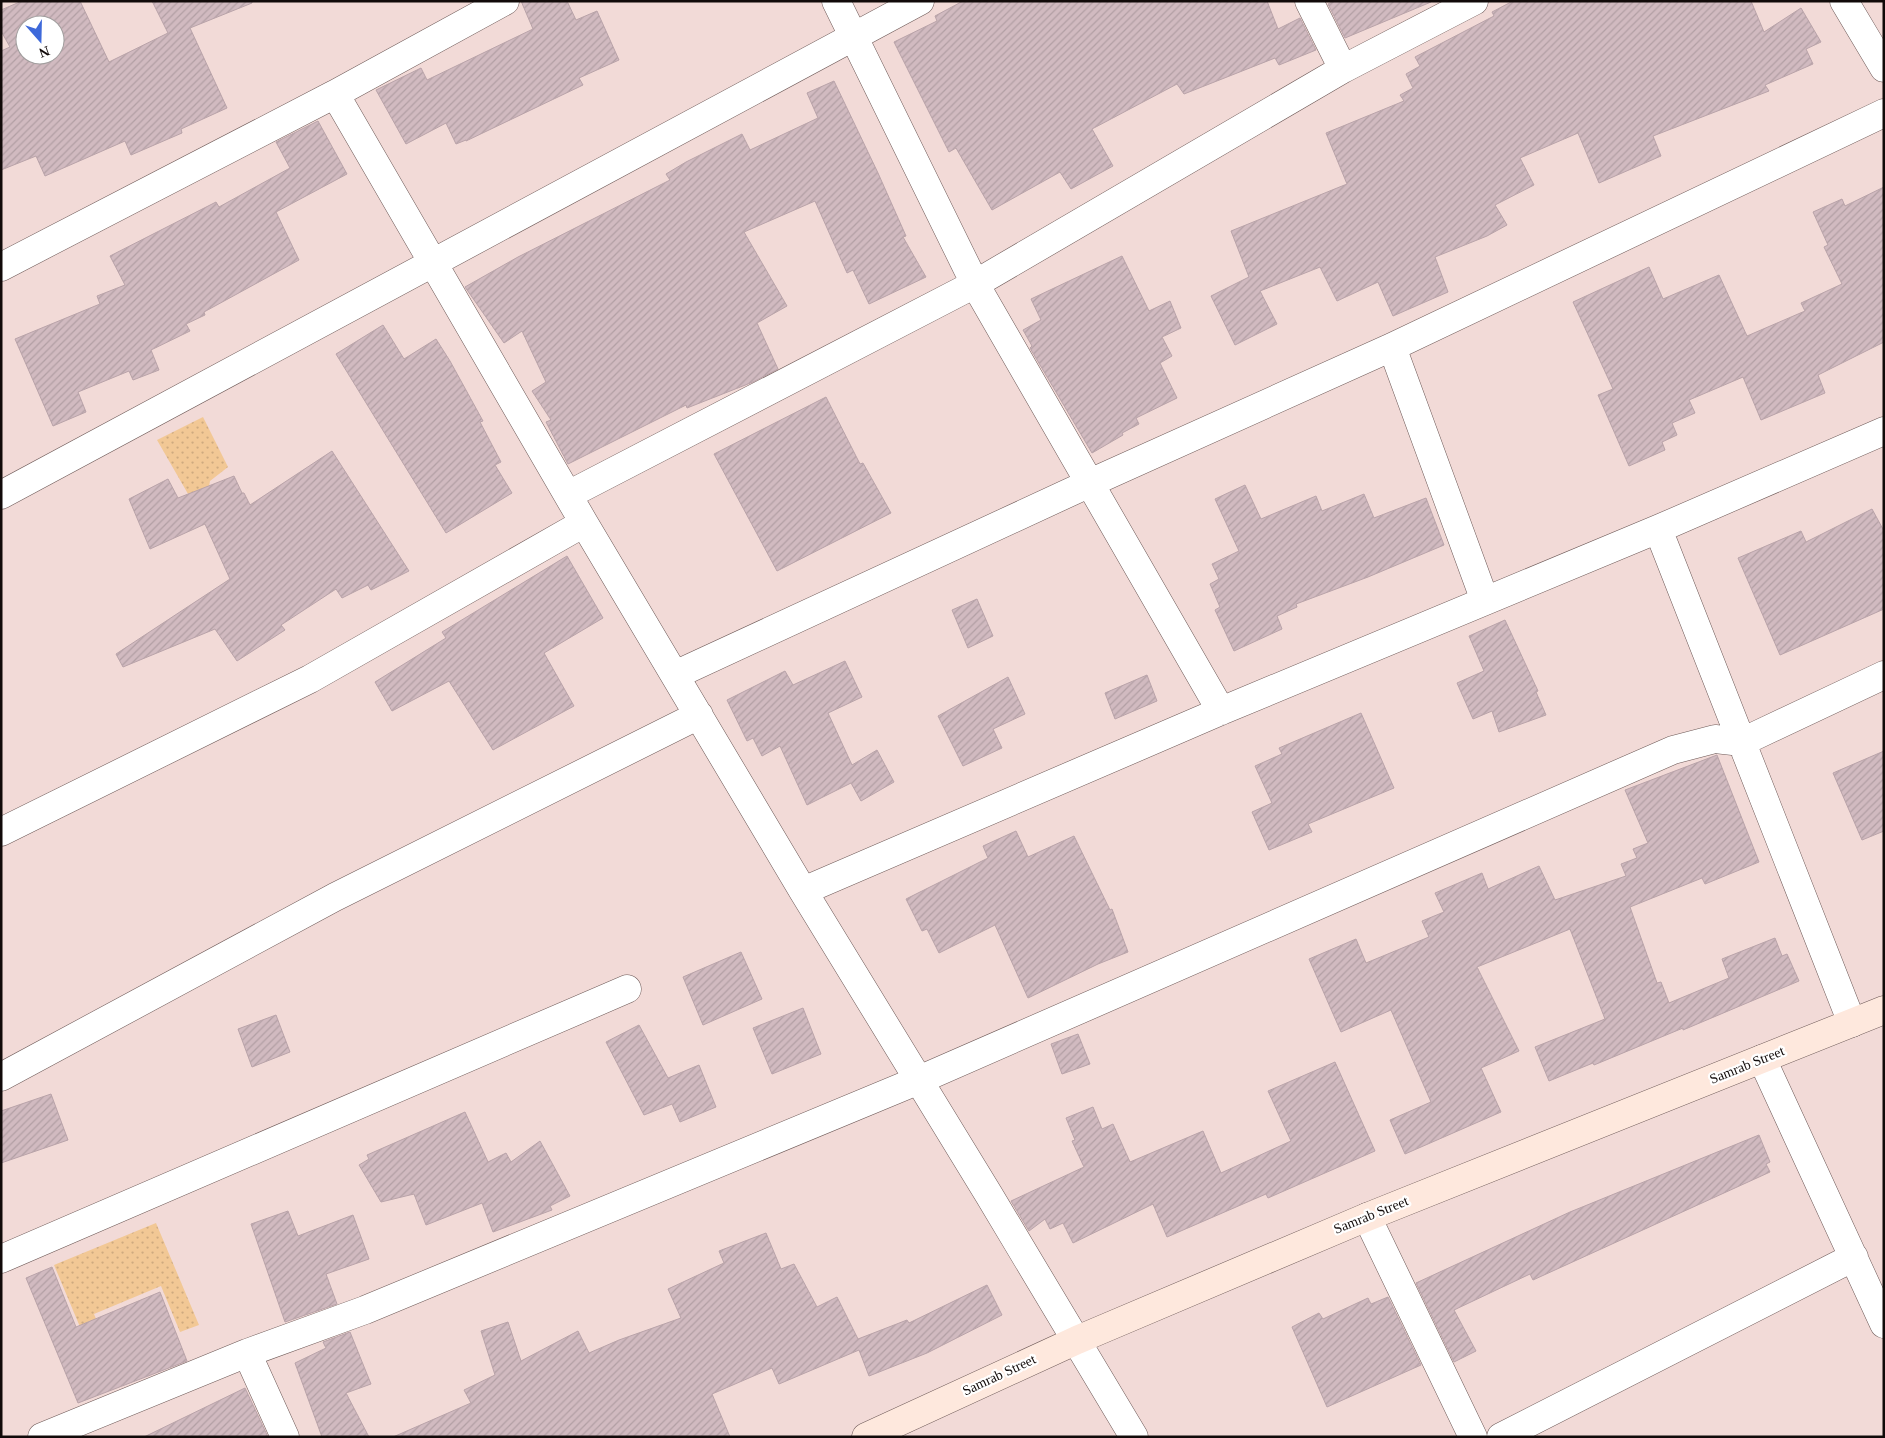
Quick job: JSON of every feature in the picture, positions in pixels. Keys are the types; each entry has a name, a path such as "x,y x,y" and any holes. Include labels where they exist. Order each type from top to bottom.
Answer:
{"street":[{"path":"1,267 335,94 477,8 505,1"},
{"path":"836,1 975,284 1221,711"},
{"path":"1,495 920,1"},
{"path":"1309,1 1344,69"},
{"path":"568,495 975,284 1344,69 1474,1"},
{"path":"1844,1 1884,68"},
{"path":"335,94 584,523 803,891 1077,1340 1134,1437"},
{"path":"675,675 1090,483 1392,348 1884,113"},
{"path":"1392,348 1485,601"},
{"path":"803,891 1221,711 1658,529 1884,431"},
{"path":"1,832 310,679 584,523"},
{"path":"1658,529 1852,1023"},
{"path":"42,1437 246,1353 365,1310 919,1080 1673,750 1715,739 1742,742 1884,674"},
{"path":"1,1076 335,897 699,715"},
{"path":"1,1259 627,988"},
{"name":"Samrab Street","path":"866,1437 1077,1340 1367,1217 1884,1010"},
{"path":"1762,1059 1884,1324"},
{"path":"1367,1217 1473,1437"},
{"path":"1501,1437 1854,1257"},
{"path":"246,1353 285,1437"}],"shaded area":[{"path":"203,417 228,467 210,481 203,520 157,440"},
{"path":"156,1223 199,1325 180,1332 161,1286 94,1314 112,1358 96,1365 54,1265"}],"building":[{"path":"22,1 80,1 109,62 168,33 152,1 252,1 252,3 190,28 227,108 181,129 182,133 131,155 125,141 45,176 36,156 1,170 1,51 10,47 1,31 1,10"},
{"path":"521,1 567,1 576,20 597,11 619,60 579,78 583,85 466,141 456,144 446,123 406,144 376,90 421,68 427,80 533,29"},
{"path":"963,1 1267,1 1278,29 1300,18 1316,50 1279,65 1275,58 1184,94 1177,84 1092,129 1113,166 1071,189 1060,172 992,210 956,148 949,152 894,42 937,21 935,16"},
{"path":"1334,1 1431,2 1345,38 1328,4"},
{"path":"1513,1 1751,1 1764,32 1801,8 1821,42 1806,49 1813,64 1765,85 1769,91 1653,136 1661,156 1599,183 1578,133 1520,158 1534,185 1495,205 1507,225 1487,236 1435,257 1448,292 1393,316 1378,282 1337,301 1320,267 1260,291 1277,324 1235,345 1211,296 1249,277 1231,231 1347,184 1326,133 1404,101 1400,95 1413,88 1406,74 1420,66 1415,57 1494,16 1492,12"},
{"path":"834,81 906,236 903,237 926,277 869,304 853,270 847,273 815,201 744,232 787,306 757,323 778,369 753,382 687,408 686,405 568,464 546,422 551,420 532,391 546,382 522,331 504,343 465,287 518,257 670,180 666,174 742,134 750,150 818,118 807,93"},
{"path":"318,121 347,174 276,212 299,260 204,312 205,315 186,324 190,331 151,350 159,370 133,380 129,371 78,392 86,412 53,426 15,339 100,304 97,296 125,285 110,256 216,202 219,207 290,168 276,142"},
{"path":"1884,187 1884,342 1818,375 1825,393 1761,420 1743,377 1689,400 1695,413 1672,423 1677,435 1662,442 1665,450 1629,466 1598,395 1613,389 1573,302 1649,267 1663,299 1719,275 1747,336 1805,311 1801,303 1842,284 1824,247 1828,245 1813,212 1842,199 1845,206"},
{"path":"1122,256 1149,311 1170,301 1181,328 1162,337 1172,356 1160,363 1177,398 1136,418 1139,424 1092,453 1030,348 1032,346 1023,330 1041,320 1031,299"},
{"path":"383,325 404,359 436,339 483,421 480,422 501,462 495,465 512,493 446,533 336,354"},
{"path":"826,397 860,464 863,463 891,513 777,571 714,454"},
{"path":"332,451 409,571 371,590 368,585 342,598 336,589 281,625 285,630 237,661 215,629 123,667 116,654 230,579 205,524 150,549 129,499 168,479 178,498 234,476 250,505"},
{"path":"1245,485 1261,519 1316,496 1322,511 1364,494 1374,518 1426,498 1444,545 1368,577 1296,604 1297,607 1277,616 1282,629 1234,651 1215,610 1220,607 1210,584 1219,579 1212,564 1239,551 1215,499"},
{"path":"1872,509 1884,531 1884,609 1780,655 1738,558 1801,531 1806,542"},
{"path":"567,556 603,618 544,653 574,706 493,750 449,681 392,711 375,682 446,638 442,632"},
{"path":"977,599 993,636 968,648 952,610"},
{"path":"1505,620 1538,691 1536,692 1546,715 1499,732 1492,711 1473,719 1457,683 1484,671 1469,636"},
{"path":"845,661 862,697 828,713 852,765 877,750 894,782 861,801 851,783 807,805 780,746 762,756 753,738 747,741 727,700 785,671 793,685"},
{"path":"1147,675 1157,701 1115,719 1105,693"},
{"path":"1008,677 1025,714 993,729 1002,748 963,766 938,716"},
{"path":"1361,713 1394,788 1308,824 1312,832 1269,850 1252,812 1272,803 1255,766 1282,754 1279,748"},
{"path":"1884,751 1884,831 1862,840 1833,773"},
{"path":"1717,755 1759,862 1705,884 1702,878 1630,907 1657,983 1661,982 1669,1003 1729,978 1722,959 1775,938 1782,956 1787,954 1799,981 1683,1030 1683,1028 1594,1065 1593,1063 1549,1081 1535,1047 1605,1019 1570,929 1477,967 1519,1051 1481,1068 1501,1112 1405,1154 1390,1120 1431,1102 1391,1010 1341,1032 1309,959 1356,939 1366,963 1429,937 1422,921 1444,912 1435,893 1482,873 1488,889 1539,866 1555,900 1626,876 1621,864 1637,858 1633,849 1648,843 1625,790"},
{"path":"1016,831 1028,857 1074,836 1110,910 1112,909 1128,952 1098,964 1028,998 995,925 939,953 927,929 922,931 906,899 988,858 983,846"},
{"path":"741,952 762,999 703,1025 683,977"},
{"path":"803,1008 821,1054 772,1074 753,1028"},
{"path":"276,1015 290,1052 252,1067 238,1029"},
{"path":"639,1025 668,1078 699,1065 716,1107 680,1122 672,1104 644,1115 606,1042"},
{"path":"1078,1034 1090,1064 1062,1074 1051,1044"},
{"path":"1335,1062 1375,1151 1268,1198 1266,1194 1167,1237 1153,1204 1073,1243 1063,1223 1050,1229 1045,1219 1029,1231 1011,1201 1084,1167 1072,1141 1075,1140 1066,1118 1093,1107 1102,1129 1113,1124 1130,1162 1203,1131 1221,1173 1291,1141 1268,1091"},
{"path":"51,1094 68,1140 1,1163 1,1111"},
{"path":"465,1112 488,1162 506,1153 511,1162 540,1141 570,1196 550,1206 552,1210 493,1232 482,1203 426,1225 414,1194 381,1202 359,1165 369,1159 367,1155"},
{"path":"1759,1135 1770,1162 1766,1164 1770,1172 1533,1280 1530,1274 1454,1310 1476,1351 1454,1362 1416,1283 1570,1212"},
{"path":"288,1211 298,1236 353,1215 369,1259 326,1274 337,1304 285,1322 251,1224"},
{"path":"766,1233 781,1269 794,1264 817,1307 837,1297 858,1339 907,1320 909,1323 987,1285 1002,1315 927,1353 869,1376 859,1350 779,1384 772,1368 712,1394 730,1437 393,1437 471,1403 464,1390 495,1375 481,1331 508,1322 521,1361 578,1331 589,1353 681,1318 668,1289 724,1263 719,1251"},
{"path":"52,1267 76,1327 160,1292 187,1361 78,1403 26,1278"},
{"path":"1388,1297 1421,1365 1327,1407 1292,1327 1319,1313 1323,1319 1368,1298 1371,1304"},
{"path":"350,1332 371,1384 346,1393 369,1437 322,1437 295,1363 326,1348 323,1342"},
{"path":"245,1388 268,1437 144,1437"}]}
